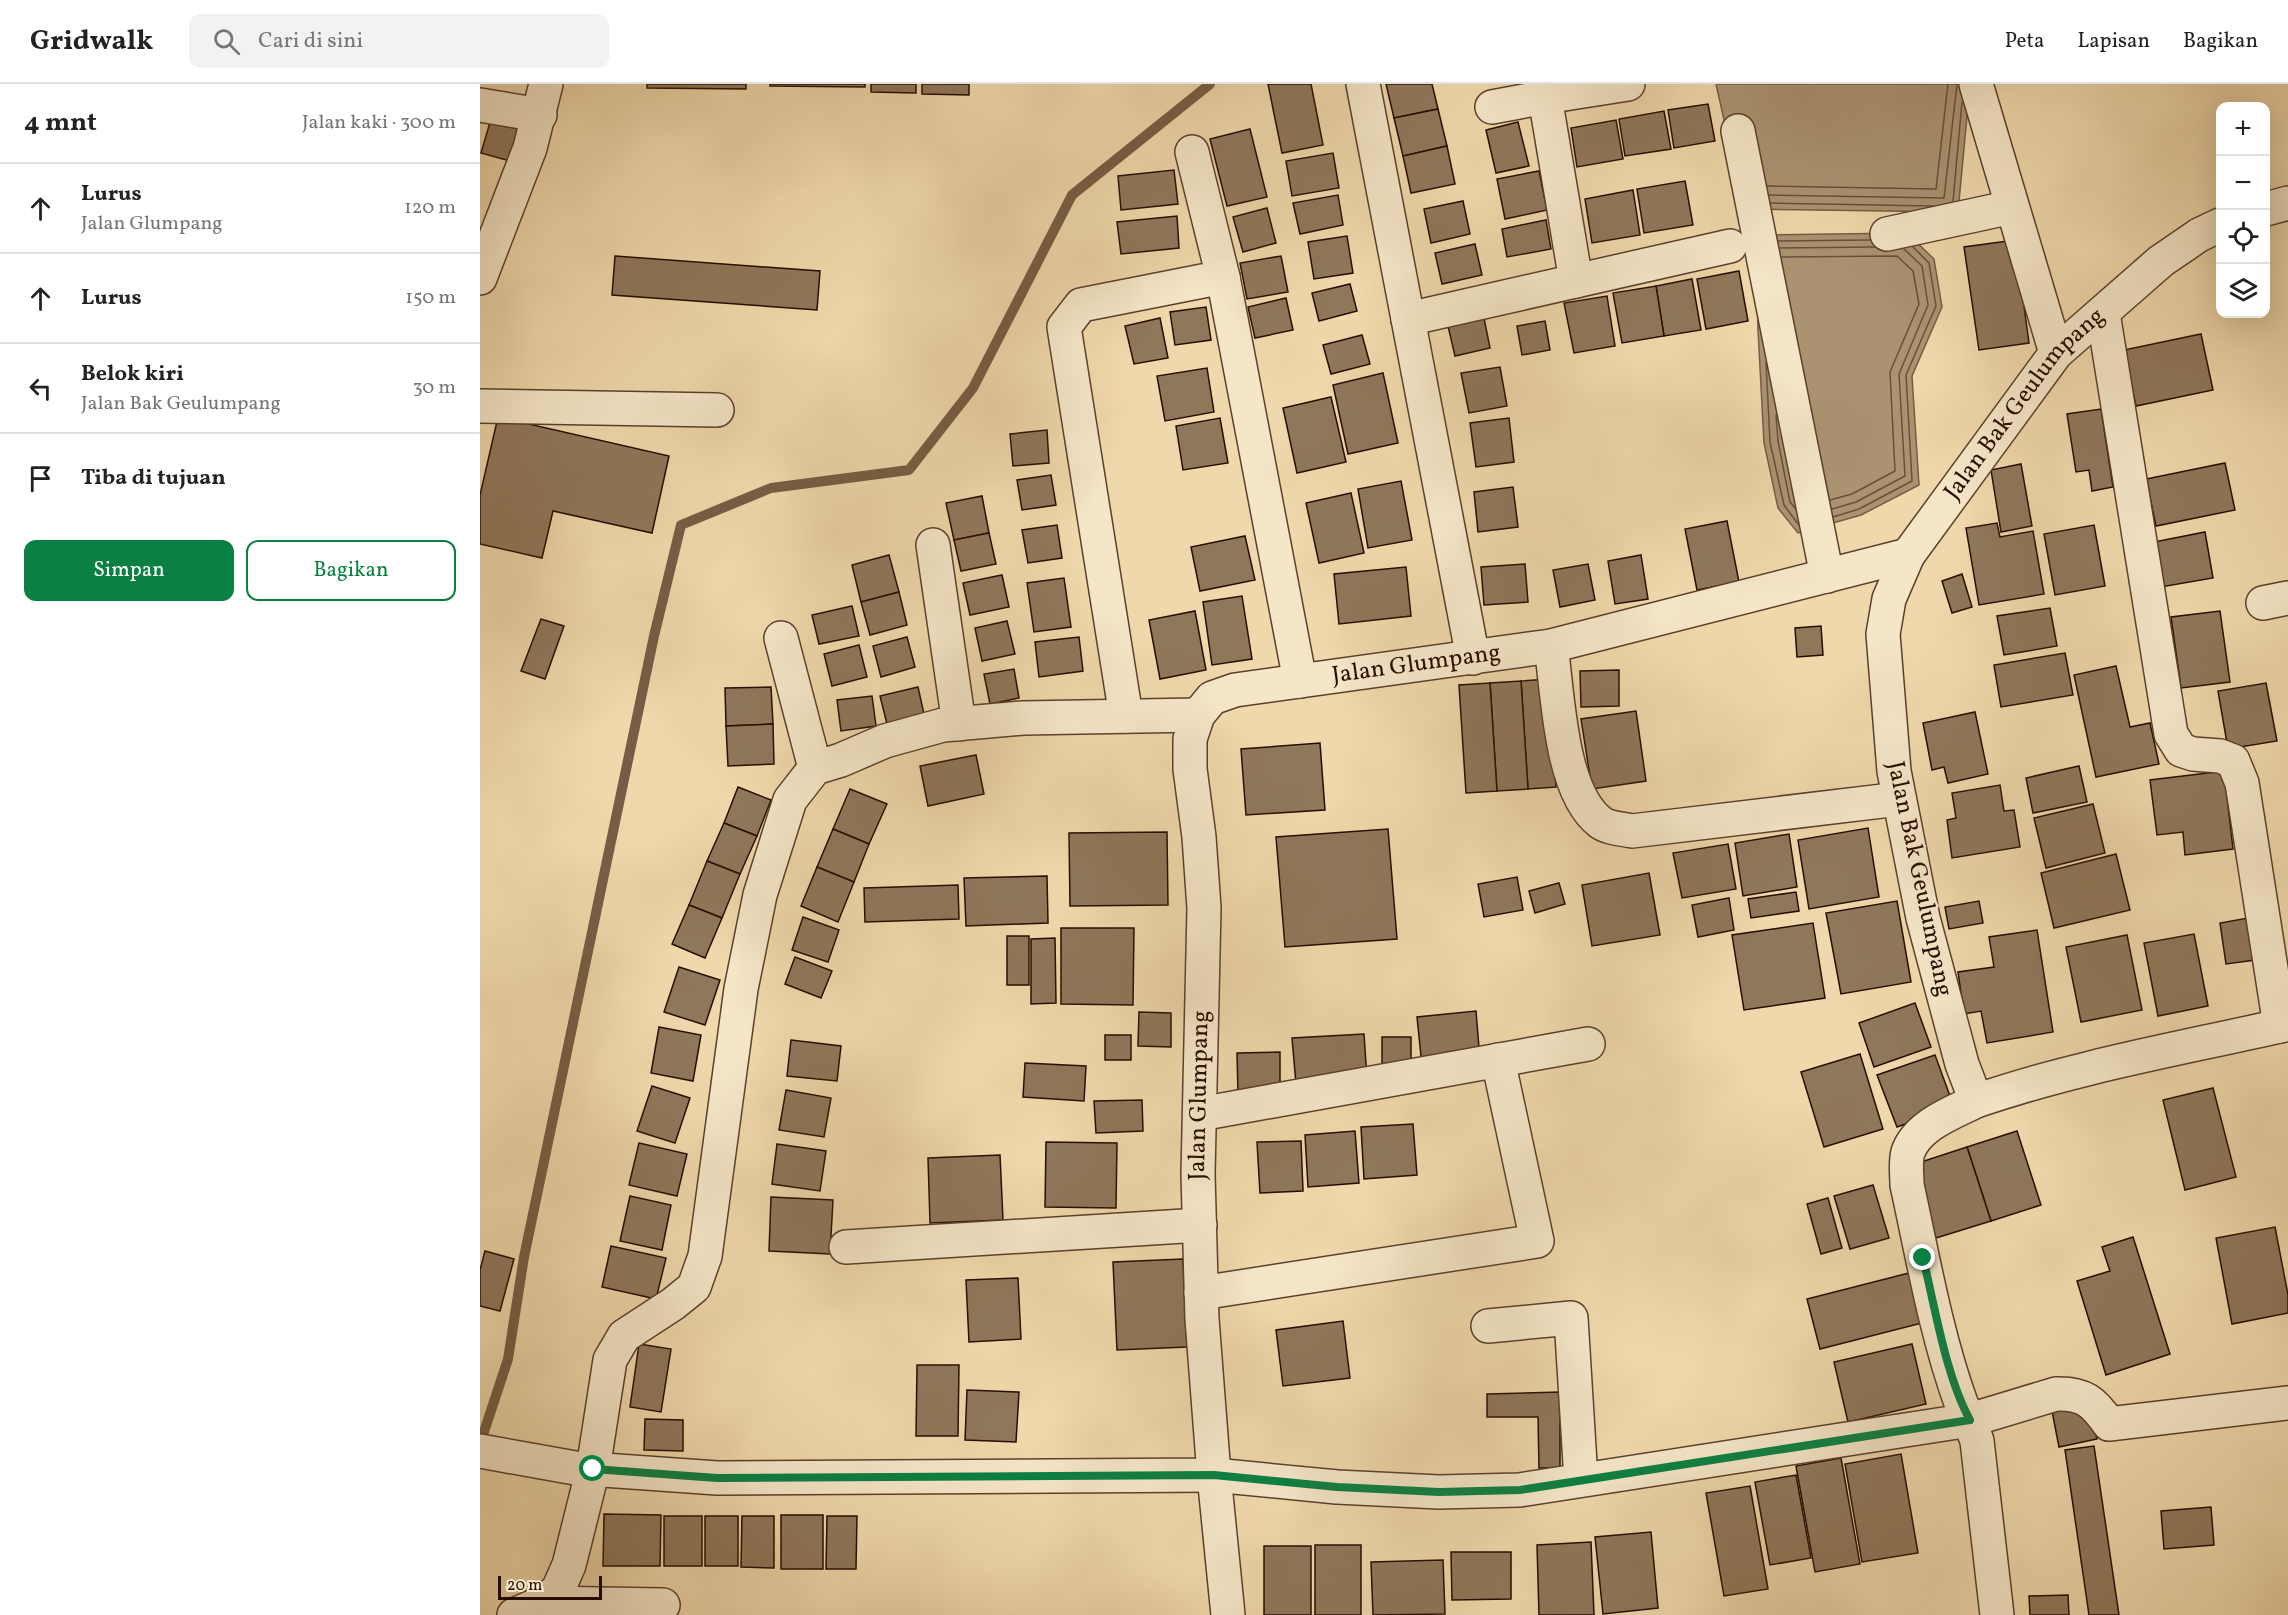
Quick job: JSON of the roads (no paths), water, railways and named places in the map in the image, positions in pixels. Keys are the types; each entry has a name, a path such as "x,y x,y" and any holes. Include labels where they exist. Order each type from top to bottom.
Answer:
{"street":[{"path":"1363,84 1473,658"},
{"path":"1492,107 1628,84"},
{"path":"1976,84 2055,353"},
{"path":"1545,97 1576,281"},
{"path":"480,105 543,100 531,148 480,278"},
{"path":"1738,131 1827,576"},
{"path":"1192,152 1223,277 1300,681"},
{"path":"2270,208 2288,203"},
{"path":"1887,234 2012,207"},
{"name":"Jalan Bak Geulumpang","path":"1976,1101 1962,1064 1923,918 1894,771 1883,634 1889,599 1908,555 2055,353 2162,261 2199,235 2216,227"},
{"path":"1408,320 1730,246"},
{"path":"1126,716 1064,327 1081,305 1223,277"},
{"path":"1996,1615 1977,1441 1970,1420 1962,1406 1944,1345 1918,1237 1907,1185 1906,1167 1909,1151 1919,1134 1941,1118 1976,1101 2136,1056 2284,1025 2242,783 2233,761 2220,756 2193,754 2181,750 2171,734 2103,313"},
{"path":"480,406 717,410"},
{"path":"933,545 959,724"},
{"name":"Jalan Glumpang","path":"1228,1615 1214,1475 1201,1293 1198,1174 1204,908 1199,837 1190,769 1190,739 1198,715 1212,698 1235,690 1551,646 1908,555"},
{"path":"781,638 815,768"},
{"path":"1551,646 1568,768 1582,801 1602,824 1632,831 1899,799"},
{"path":"527,1609 558,1590 569,1565 584,1469 610,1360 624,1335 673,1304 694,1287 705,1257 741,989 760,896 790,800 815,768 841,760 885,741 943,725 1023,718 1198,715"},
{"path":"1200,1114 1588,1044"},
{"path":"1201,1293 1537,1240 1498,1060"},
{"path":"846,1247 1200,1225"},
{"path":"1488,1326 1571,1318 1581,1480"},
{"path":"480,1451 584,1469 717,1478 1214,1475 1337,1487 1481,1492 1520,1490 1970,1420 2056,1394 2085,1398 2098,1408 2109,1424 2288,1403"},
{"path":"527,1609 663,1605"}],"water":[{"path":"1716,84 1970,84 1958,212 1744,209"},
{"path":"1907,233 1934,259 1942,307 1912,376 1919,485 1861,515 1798,533 1778,508 1764,443 1756,235"}],"waterway":[{"path":"480,1444 508,1359 524,1257 654,636 681,525 771,488 909,470 973,388 1072,195 1210,84"}]}
